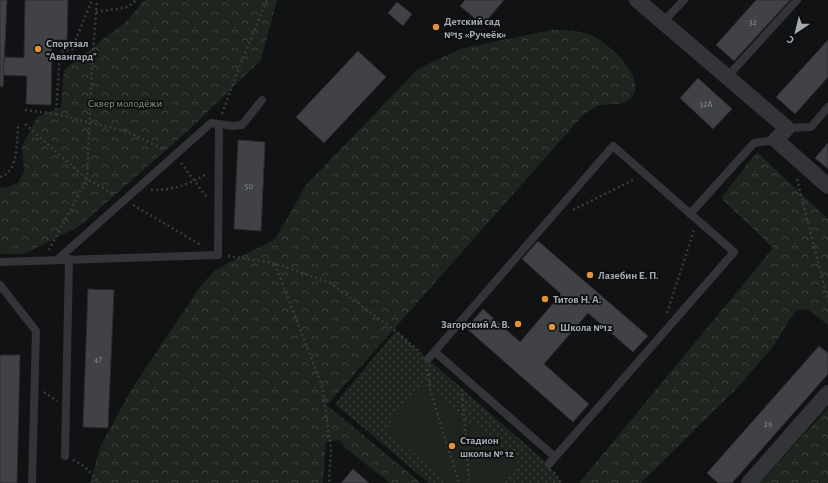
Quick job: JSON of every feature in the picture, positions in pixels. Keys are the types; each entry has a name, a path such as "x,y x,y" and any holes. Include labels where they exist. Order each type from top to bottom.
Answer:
{"street":[{"path":"637,0 728,76 787,128 776,140 828,186"},
{"path":"749,483 828,394"}],"lane":[{"path":"663,22 684,0"},
{"path":"728,76 797,0"},
{"path":"57,260 211,123 233,126 242,125 262,100"},
{"path":"787,128 811,128 828,107"},
{"path":"0,262 218,254 218,124"},
{"path":"690,214 754,143 776,140"},
{"path":"427,361 613,146 734,252 548,464"},
{"path":"65,456 69,259"},
{"path":"0,285 36,331 32,483"},
{"path":"434,352 555,457"}],"path":[{"path":"56,114 60,52 72,49 92,0"},
{"path":"44,260 87,178 92,65 97,0"},
{"path":"96,12 128,7 136,0"},
{"path":"218,124 236,75 267,0"},
{"path":"25,110 56,114 128,132 175,155 218,213"},
{"path":"0,177 4,176 13,166 16,158 18,123"},
{"path":"134,190 168,190 185,185 208,173 218,165"},
{"path":"567,213 644,174"},
{"path":"797,177 828,300"},
{"path":"665,317 697,220"},
{"path":"218,254 274,263 330,283 396,331"},
{"path":"274,263 322,386 331,449 329,483"},
{"path":"427,361 431,393 459,483"},
{"path":"35,386 66,406"},
{"path":"462,388 469,483"},
{"path":"84,466 100,483"}],"green space":[{"name":"Сквер молодёжи","path":"144,0 277,0 261,60 189,130 81,225 25,254 0,254 0,187 6,188 18,183 24,171 22,146 37,117 61,107 64,70 128,20"},
{"path":"551,30 578,31 593,36 608,46 624,62 630,71 634,80 635,89 632,97 620,104 597,106 584,114 327,405 421,483 390,483 345,448 340,440 326,442 323,483 90,483 100,447 131,390 199,288 215,270 275,239 306,185 418,69 460,49"},
{"path":"757,152 828,219 828,325 807,309 797,310 775,344 740,385 641,483 579,483 773,248 721,198"},
{"path":"396,331 548,464 561,483 429,483 335,404"},
{"name":"Стадион школы № 12","path":"423,383 520,464 504,483 449,483 385,429"},
{"path":"828,408 828,483 760,483"}],"building":[{"path":"0,0 7,0 3,87 0,86"},
{"name":"Спортзал \"Авангард\"","path":"25,0 68,0 67,40 52,40 51,105 26,104 27,76 3,75 4,57 24,58"},
{"path":"465,0 504,0 483,25 460,6"},
{"path":"756,0 790,0 734,61 716,45"},
{"path":"397,2 412,14 403,26 388,13"},
{"path":"828,40 828,77 795,114 776,97"},
{"path":"358,51 386,77 324,143 296,117"},
{"path":"698,78 732,109 713,129 680,98"},
{"path":"238,140 265,142 261,231 234,229"},
{"path":"828,143 828,169 815,158"},
{"path":"538,241 648,336 633,352 588,313 544,364 589,404 573,422 466,328 483,309 520,342 561,294 522,259"},
{"path":"88,289 114,290 108,428 83,427"},
{"path":"819,346 828,353 828,374 732,483 718,483 707,473"},
{"path":"0,355 20,355 17,483 0,483"},
{"path":"353,469 369,483 341,483"}],"place":[{"name":"Детский сад №15 «Ручеёк»","path":"436,27"},
{"name":"Спортзал \"Авангард\"","path":"38,49"},
{"name":"Лазебин Е. П.","path":"590,275"},
{"name":"Титов Н. А.","path":"545,299"},
{"name":"Загорский А. В.","path":"518,324"},
{"name":"Школа №12","path":"552,327"},
{"name":"Стадион школы № 12","path":"452,446"}]}
